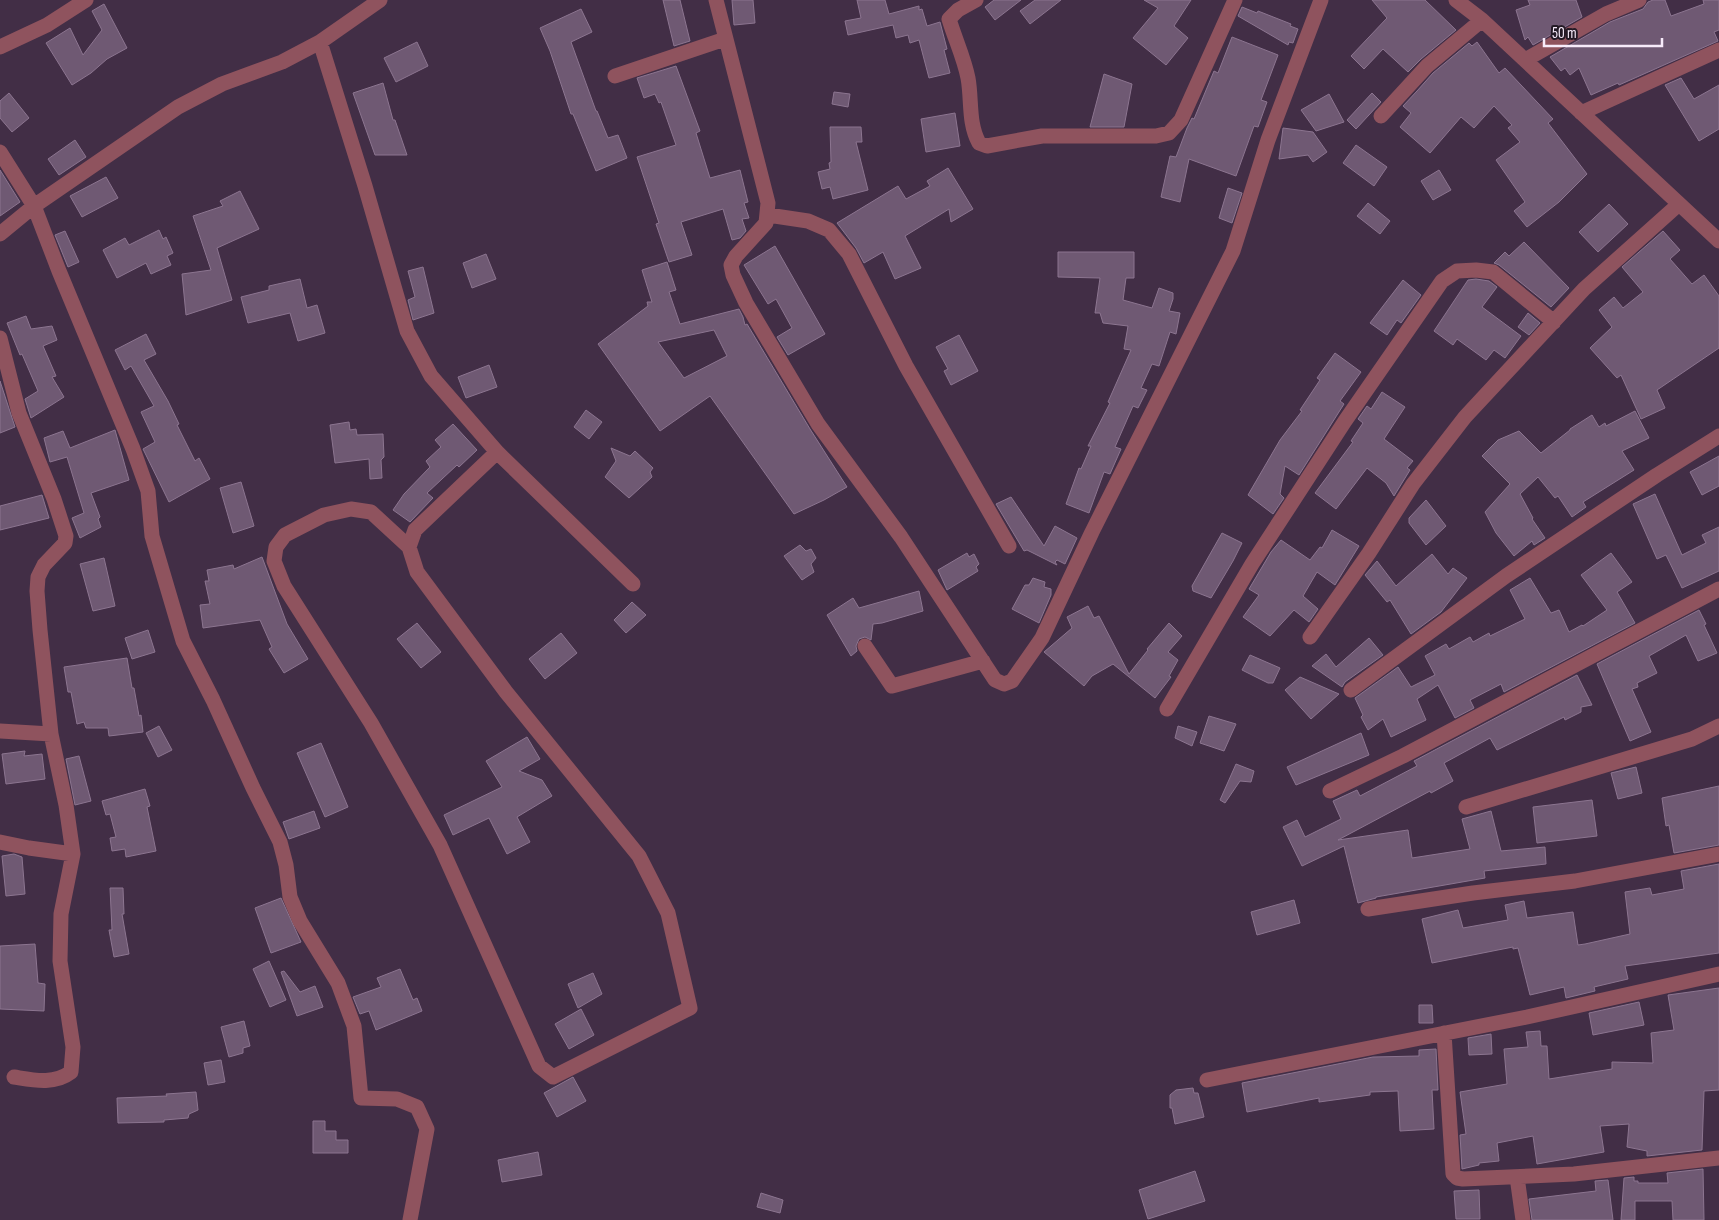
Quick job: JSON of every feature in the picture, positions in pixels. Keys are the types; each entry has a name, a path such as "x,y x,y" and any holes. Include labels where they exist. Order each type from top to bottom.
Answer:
{"street":[{"path":"0,47 46,25 86,0"},
{"path":"0,234 34,206 178,107 222,84 282,62 320,42 380,0"},
{"path":"716,0 768,203 766,223 736,256 732,265 733,275 746,303 818,424 901,537 995,680 1004,684 1012,680 1042,638 1092,532 1233,251 1268,140 1321,0"},
{"path":"976,0 958,10 949,19 965,65 973,132 979,143 987,146 1042,136 1156,136 1168,133 1181,120 1235,0"},
{"path":"1456,0 1482,20 1719,241"},
{"path":"1525,60 1606,14 1639,0"},
{"path":"1381,116 1427,66 1482,20"},
{"path":"615,76 725,39"},
{"path":"320,42 365,186 407,331 431,376 497,452 633,584"},
{"path":"1581,112 1719,50"},
{"path":"0,152 34,206 59,272 134,449 148,490 152,536 182,641 214,700 243,768 280,842 286,865 290,897 300,921 338,983 354,1026 362,1098 397,1099 417,1107 427,1129 410,1220"},
{"path":"1310,637 1369,553 1412,484 1465,418 1584,289 1679,204"},
{"path":"768,215 808,221 829,230 849,254 906,366 1009,546"},
{"path":"1168,710 1257,556 1344,422 1442,281 1457,271 1476,270 1493,272 1554,322"},
{"path":"0,338 19,413 54,499 66,536 65,543 44,565 38,577 37,591 51,734 66,805 73,854 61,914 60,961 73,1047 70,1072 62,1078 38,1081 14,1077"},
{"path":"1351,690 1506,576 1656,475 1719,436"},
{"path":"409,547 371,512 351,509 324,515 285,535 276,547 274,560 284,586 371,723 440,845 540,1066 553,1077 690,1008 668,913 638,856 506,692 417,572 409,547 416,530 497,452"},
{"path":"1330,791 1403,756 1719,588"},
{"path":"866,646 892,686 983,661"},
{"path":"1466,807 1692,739 1719,726"},
{"path":"0,731 51,734"},
{"path":"0,842 73,854"},
{"path":"1368,909 1473,893 1575,882 1719,854"},
{"path":"1207,1080 1526,1017 1719,974"},
{"path":"1444,1033 1453,1174 1457,1178 1574,1174 1719,1158"},
{"path":"1517,1177 1523,1220"}],"building":[{"path":"663,0 680,0 690,41 674,46"},
{"path":"732,0 753,0 755,23 734,25"},
{"path":"857,0 885,0 889,14 919,6 919,10 922,9 927,26 940,22 947,49 944,50 950,73 929,78 919,40 910,43 908,35 896,38 893,25 848,35 845,21 861,18"},
{"path":"994,0 1021,0 995,20 985,7"},
{"path":"1035,0 1061,0 1030,24 1020,11"},
{"path":"1144,0 1191,0 1174,26 1188,38 1166,65 1133,38 1158,8"},
{"path":"1372,0 1425,0 1456,30 1408,72 1383,49 1364,69 1351,56 1387,18"},
{"path":"1528,0 1576,0 1582,17 1533,45 1528,37 1525,40 1516,10 1530,5"},
{"path":"1665,0 1671,16 1704,4 1703,0 1719,0 1719,30 1714,32 1718,41 1619,85 1618,83 1591,95 1579,68 1570,75 1565,68 1561,71 1550,57 1610,22 1643,9 1648,2"},
{"path":"104,4 127,48 107,59 91,73 72,85 46,43 70,28 83,55 102,30 92,11"},
{"path":"1242,7 1291,24 1290,26 1298,29 1293,43 1289,42 1288,45 1238,16"},
{"path":"581,9 592,32 571,42 608,138 618,135 627,158 596,171 573,114 571,114 550,51 540,28"},
{"path":"1232,37 1278,55 1261,100 1267,102 1258,127 1254,126 1236,176 1189,159 1180,202 1161,197 1170,156 1176,157 1187,128 1192,118 1194,119 1214,71 1218,73"},
{"path":"417,42 428,66 396,82 384,58"},
{"path":"1477,42 1499,73 1505,68 1553,119 1548,123 1587,174 1559,202 1527,227 1514,211 1525,202 1496,160 1520,142 1508,128 1512,125 1494,106 1474,128 1461,117 1430,153 1400,127 1411,113 1403,106 1433,73 1469,43 1472,46"},
{"path":"676,66 700,131 696,133 710,178 740,170 748,202 744,203 749,218 742,219 746,231 740,238 732,240 723,209 681,222 692,255 669,262 656,224 659,223 637,157 676,145 661,102 659,103 655,94 644,98 637,78"},
{"path":"1104,74 1132,84 1124,127 1090,127"},
{"path":"1681,78 1694,99 1719,85 1719,129 1699,141 1665,85"},
{"path":"383,83 393,120 395,120 407,155 375,155 353,93"},
{"path":"834,92 850,94 848,107 832,104"},
{"path":"9,93 29,118 12,132 0,118 0,101"},
{"path":"1372,93 1381,102 1356,129 1347,120"},
{"path":"1329,94 1344,122 1316,131 1301,110"},
{"path":"955,113 960,146 926,152 921,119"},
{"path":"830,127 861,127 862,142 856,142 868,190 833,199 830,187 822,189 818,172 830,169"},
{"path":"1283,128 1313,132 1327,152 1313,162 1308,155 1279,159"},
{"path":"75,140 86,157 59,175 48,159"},
{"path":"1356,145 1387,167 1374,186 1343,163"},
{"path":"948,168 973,209 951,222 949,209 905,236 921,268 895,279 883,252 864,263 856,248 837,223 898,186 906,199 930,186 927,181"},
{"path":"0,170 20,202 0,216"},
{"path":"1439,170 1451,190 1433,200 1421,181"},
{"path":"106,177 118,198 82,217 70,196"},
{"path":"1228,188 1242,193 1232,223 1219,218"},
{"path":"240,191 259,229 217,248 232,300 186,315 182,274 211,270 193,216 223,206 220,201"},
{"path":"1368,203 1390,221 1380,234 1357,216"},
{"path":"1609,204 1628,224 1598,252 1579,232"},
{"path":"159,230 163,239 166,237 173,253 167,256 171,265 151,274 146,263 117,278 103,250 125,238 129,245"},
{"path":"65,231 79,262 68,267 55,235"},
{"path":"1663,231 1680,250 1670,259 1692,284 1704,275 1719,296 1719,348 1657,390 1665,408 1641,419 1621,375 1617,378 1590,348 1612,327 1599,310 1614,297 1623,308 1643,292 1622,267"},
{"path":"1524,242 1569,288 1551,307 1494,263 1505,252 1509,256"},
{"path":"775,246 825,334 788,355 777,337 792,328 776,299 768,304 744,265"},
{"path":"1058,252 1134,252 1134,278 1126,278 1123,300 1152,308 1159,288 1173,293 1169,311 1180,313 1176,334 1170,332 1159,366 1152,364 1141,388 1147,390 1138,408 1133,406 1115,447 1121,449 1110,474 1104,472 1089,513 1066,504 1079,468 1081,469 1091,446 1088,446 1110,403 1108,402 1131,350 1124,349 1128,326 1103,323 1100,313 1095,313 1100,278 1058,277"},
{"path":"486,254 496,279 472,288 463,263"},
{"path":"667,262 676,290 669,292 680,324 739,309 745,325 747,324 847,487 794,514 710,396 660,431 598,344 648,306 647,302 652,302 642,270","holes":["714,330 727,356 684,378 658,342"]},
{"path":"423,267 434,313 413,320 408,300 415,297 408,271"},
{"path":"300,279 307,308 317,305 325,333 298,341 290,313 248,323 241,297 269,290 269,286"},
{"path":"1403,280 1421,295 1401,323 1397,320 1387,335 1370,323"},
{"path":"1468,280 1489,281 1497,287 1482,307 1521,336 1505,358 1494,350 1486,360 1457,339 1453,345 1434,331"},
{"path":"1528,313 1540,323 1529,335 1518,327"},
{"path":"26,316 31,329 52,326 57,340 43,346 56,376 52,377 64,397 31,418 25,399 38,391 7,323"},
{"path":"146,334 156,354 144,360 168,401 179,424 177,425 195,461 199,458 210,479 169,502 143,449 155,442 141,412 154,406 131,366 125,370 115,350"},
{"path":"959,335 978,371 951,385 944,371 948,369 936,347"},
{"path":"1335,353 1361,372 1340,401 1344,404 1299,475 1285,466 1280,494 1284,498 1273,514 1248,495 1280,440 1302,411 1300,410 1320,380 1317,378"},
{"path":"489,365 497,387 466,398 458,377"},
{"path":"0,381 15,427 0,433"},
{"path":"1382,392 1405,407 1384,439 1413,461 1407,468 1410,470 1394,496 1386,483 1367,468 1336,509 1315,493 1353,442 1351,441 1363,423 1358,419 1367,406 1371,409"},
{"path":"586,410 602,422 589,439 574,427"},
{"path":"1635,411 1649,438 1622,451 1634,470 1583,502 1586,507 1572,517 1558,496 1555,498 1538,477 1520,494 1532,519 1545,538 1534,545 1532,541 1514,556 1496,533 1485,512 1510,484 1482,456 1498,440 1519,431 1541,453 1570,429 1592,415 1599,427 1605,423 1606,426"},
{"path":"349,422 350,430 356,429 357,435 383,434 384,457 381,460 382,478 370,479 369,459 335,463 330,425"},
{"path":"453,424 477,450 459,467 457,465 427,493 433,498 410,522 393,510 404,494 430,467 426,461 441,447 435,440"},
{"path":"115,430 129,480 91,493 100,517 98,519 101,527 80,538 72,518 84,513 67,457 50,462 44,438 63,431 70,448"},
{"path":"611,448 630,456 635,451 653,468 650,472 652,477 629,498 605,477 616,461"},
{"path":"1719,456 1719,486 1702,495 1690,472"},
{"path":"241,482 254,526 233,533 220,488"},
{"path":"1655,494 1682,555 1706,543 1702,535 1719,527 1719,571 1682,588 1666,555 1657,559 1633,504"},
{"path":"42,495 49,518 0,530 0,506"},
{"path":"1011,497 1044,546 1055,526 1077,538 1065,564 1057,560 1055,562 1057,565 1027,550 1024,551 996,504"},
{"path":"1426,500 1446,526 1426,545 1409,523 1409,518"},
{"path":"1332,530 1359,546 1335,585 1317,572 1303,596 1318,609 1309,622 1294,610 1270,636 1243,617 1259,595 1249,589 1271,552 1281,540 1310,560 1320,547 1322,548"},
{"path":"1222,533 1242,543 1211,598 1193,591 1192,586"},
{"path":"800,545 806,551 811,549 816,558 811,564 814,572 802,580 784,556"},
{"path":"967,553 969,557 974,554 979,564 976,567 978,571 947,590 938,570"},
{"path":"1611,553 1632,582 1617,592 1635,623 1504,692 1501,684 1470,700 1474,708 1455,718 1438,685 1417,699 1426,720 1391,737 1383,719 1368,730 1361,717 1363,715 1355,698 1398,667 1411,687 1435,675 1425,656 1446,644 1449,649 1470,637 1473,642 1489,633 1490,636 1525,619 1510,590 1530,578 1551,613 1559,610 1569,632 1583,626 1607,610 1581,575"},
{"path":"1432,554 1448,574 1453,568 1467,578 1441,612 1411,634 1390,600 1387,602 1365,575 1377,561 1396,586"},
{"path":"262,557 287,624 308,659 284,673 269,649 272,647 260,620 203,628 200,605 210,604 205,581 209,581 207,570 233,565 234,569"},
{"path":"104,558 115,606 93,611 80,564"},
{"path":"1033,578 1045,582 1044,587 1051,589 1051,595 1039,623 1012,609 1025,585 1029,585"},
{"path":"919,591 923,611 873,624 871,640 865,637 859,639 856,646 857,651 851,656 827,615 853,598 859,608"},
{"path":"632,602 646,615 626,633 614,620"},
{"path":"1088,606 1094,618 1099,616 1129,674 1169,623 1182,636 1168,652 1178,660 1169,676 1171,677 1155,698 1113,664 1092,676 1084,686 1044,652 1072,628 1067,617"},
{"path":"1699,610 1717,653 1698,661 1686,635 1649,656 1657,673 1637,683 1638,687 1632,689 1651,732 1630,741 1597,664"},
{"path":"417,623 441,652 421,668 397,639"},
{"path":"148,630 155,652 132,659 125,638"},
{"path":"561,633 577,653 545,679 529,659"},
{"path":"1369,638 1383,655 1345,682 1342,687 1312,666 1326,654 1336,667"},
{"path":"1250,655 1280,668 1273,683 1268,683 1242,670"},
{"path":"127,658 132,688 134,688 139,716 141,715 143,732 109,736 108,728 86,728 84,722 77,724 71,692 68,692 64,667"},
{"path":"1577,675 1592,705 1581,707 1581,712 1565,720 1564,717 1497,750 1490,738 1444,763 1453,781 1431,793 1430,791 1338,840 1408,830 1412,858 1470,849 1462,819 1491,811 1501,851 1545,847 1546,864 1484,871 1485,878 1376,897 1358,903 1344,846 1302,866 1283,827 1297,820 1305,837 1341,819 1333,801 1357,790 1360,796 1417,766 1414,761"},
{"path":"1300,677 1339,694 1311,719 1285,690"},
{"path":"1209,716 1236,724 1224,751 1200,743"},
{"path":"159,726 172,750 158,757 146,733"},
{"path":"1178,726 1197,732 1192,746 1175,738"},
{"path":"1361,733 1369,755 1296,785 1287,767"},
{"path":"527,737 540,759 519,771 542,780 552,796 517,817 530,842 507,854 489,818 453,835 444,815 502,787 486,761"},
{"path":"321,743 348,807 325,817 297,753"},
{"path":"25,751 24,756 42,754 45,779 6,784 2,754"},
{"path":"79,756 91,801 75,805 66,759"},
{"path":"1236,764 1254,771 1251,782 1240,781 1225,803 1220,800"},
{"path":"1636,767 1642,793 1618,799 1611,773"},
{"path":"1719,786 1719,845 1674,853 1669,825 1666,826 1662,798"},
{"path":"145,789 150,806 147,807 156,851 126,857 125,849 112,851 110,838 116,837 110,814 106,815 102,801"},
{"path":"1592,800 1597,836 1537,843 1533,807"},
{"path":"314,811 320,828 289,839 283,822"},
{"path":"14,854 22,857 25,894 6,896 2,856"},
{"path":"1719,864 1719,953 1625,966 1628,979 1594,987 1595,991 1566,998 1564,987 1530,995 1518,948 1513,949 1513,947 1432,963 1422,919 1458,910 1463,928 1508,920 1505,905 1524,901 1527,918 1573,912 1578,945 1585,944 1630,934 1625,892 1650,888 1652,895 1684,889 1681,871"},
{"path":"110,888 123,888 124,914 122,914 129,954 114,957 109,930 112,930"},
{"path":"281,898 301,942 271,953 255,908"},
{"path":"1294,900 1300,923 1257,935 1251,912"},
{"path":"35,944 38,983 45,984 44,1011 0,1009 0,946"},
{"path":"269,961 286,1000 270,1007 253,969"},
{"path":"400,969 413,1000 417,998 422,1011 376,1030 369,1011 360,1014 353,997 381,987 377,978"},
{"path":"284,971 300,992 315,986 323,1007 297,1016 281,972"},
{"path":"593,973 602,994 578,1008 568,984"},
{"path":"1719,988 1719,1090 1704,1091 1702,1150 1647,1156 1647,1151 1627,1147 1629,1124 1600,1126 1604,1152 1537,1164 1533,1136 1497,1143 1499,1161 1479,1163 1479,1165 1462,1169 1460,1135 1466,1134 1460,1092 1507,1084 1504,1049 1528,1047 1526,1032 1540,1031 1541,1046 1547,1046 1549,1079 1612,1069 1612,1062 1653,1063 1651,1033 1674,1030 1668,995"},
{"path":"1639,1002 1644,1025 1593,1035 1589,1013"},
{"path":"1419,1005 1432,1005 1433,1023 1419,1023"},
{"path":"581,1009 594,1035 569,1049 555,1024"},
{"path":"244,1021 250,1046 243,1048 243,1053 229,1057 221,1027"},
{"path":"1491,1034 1492,1054 1469,1055 1468,1038"},
{"path":"1436,1049 1438,1090 1432,1090 1434,1129 1400,1131 1398,1091 1370,1092 1370,1095 1319,1102 1319,1098 1247,1112 1242,1083 1373,1057 1419,1056 1419,1050"},
{"path":"221,1060 225,1082 208,1085 204,1063"},
{"path":"573,1077 586,1101 557,1117 544,1093"},
{"path":"1193,1088 1194,1093 1198,1093 1204,1117 1175,1124 1172,1108 1170,1108 1170,1095 1176,1090"},
{"path":"196,1092 198,1110 189,1114 188,1118 164,1120 164,1122 118,1123 117,1098 167,1096 166,1094"},
{"path":"313,1121 325,1121 325,1131 336,1131 336,1140 348,1140 348,1153 313,1153"},
{"path":"538,1152 542,1175 502,1182 498,1160"},
{"path":"1703,1169 1704,1220 1673,1220 1672,1201 1635,1201 1635,1220 1621,1220 1624,1178 1634,1177 1634,1181 1638,1181 1638,1183 1668,1183 1667,1173"},
{"path":"1195,1171 1205,1201 1148,1219 1139,1190"},
{"path":"1608,1180 1613,1220 1532,1220 1529,1199 1596,1191 1595,1181"},
{"path":"1479,1190 1480,1219 1456,1219 1454,1191"},
{"path":"761,1193 783,1200 780,1213 757,1207"}]}
